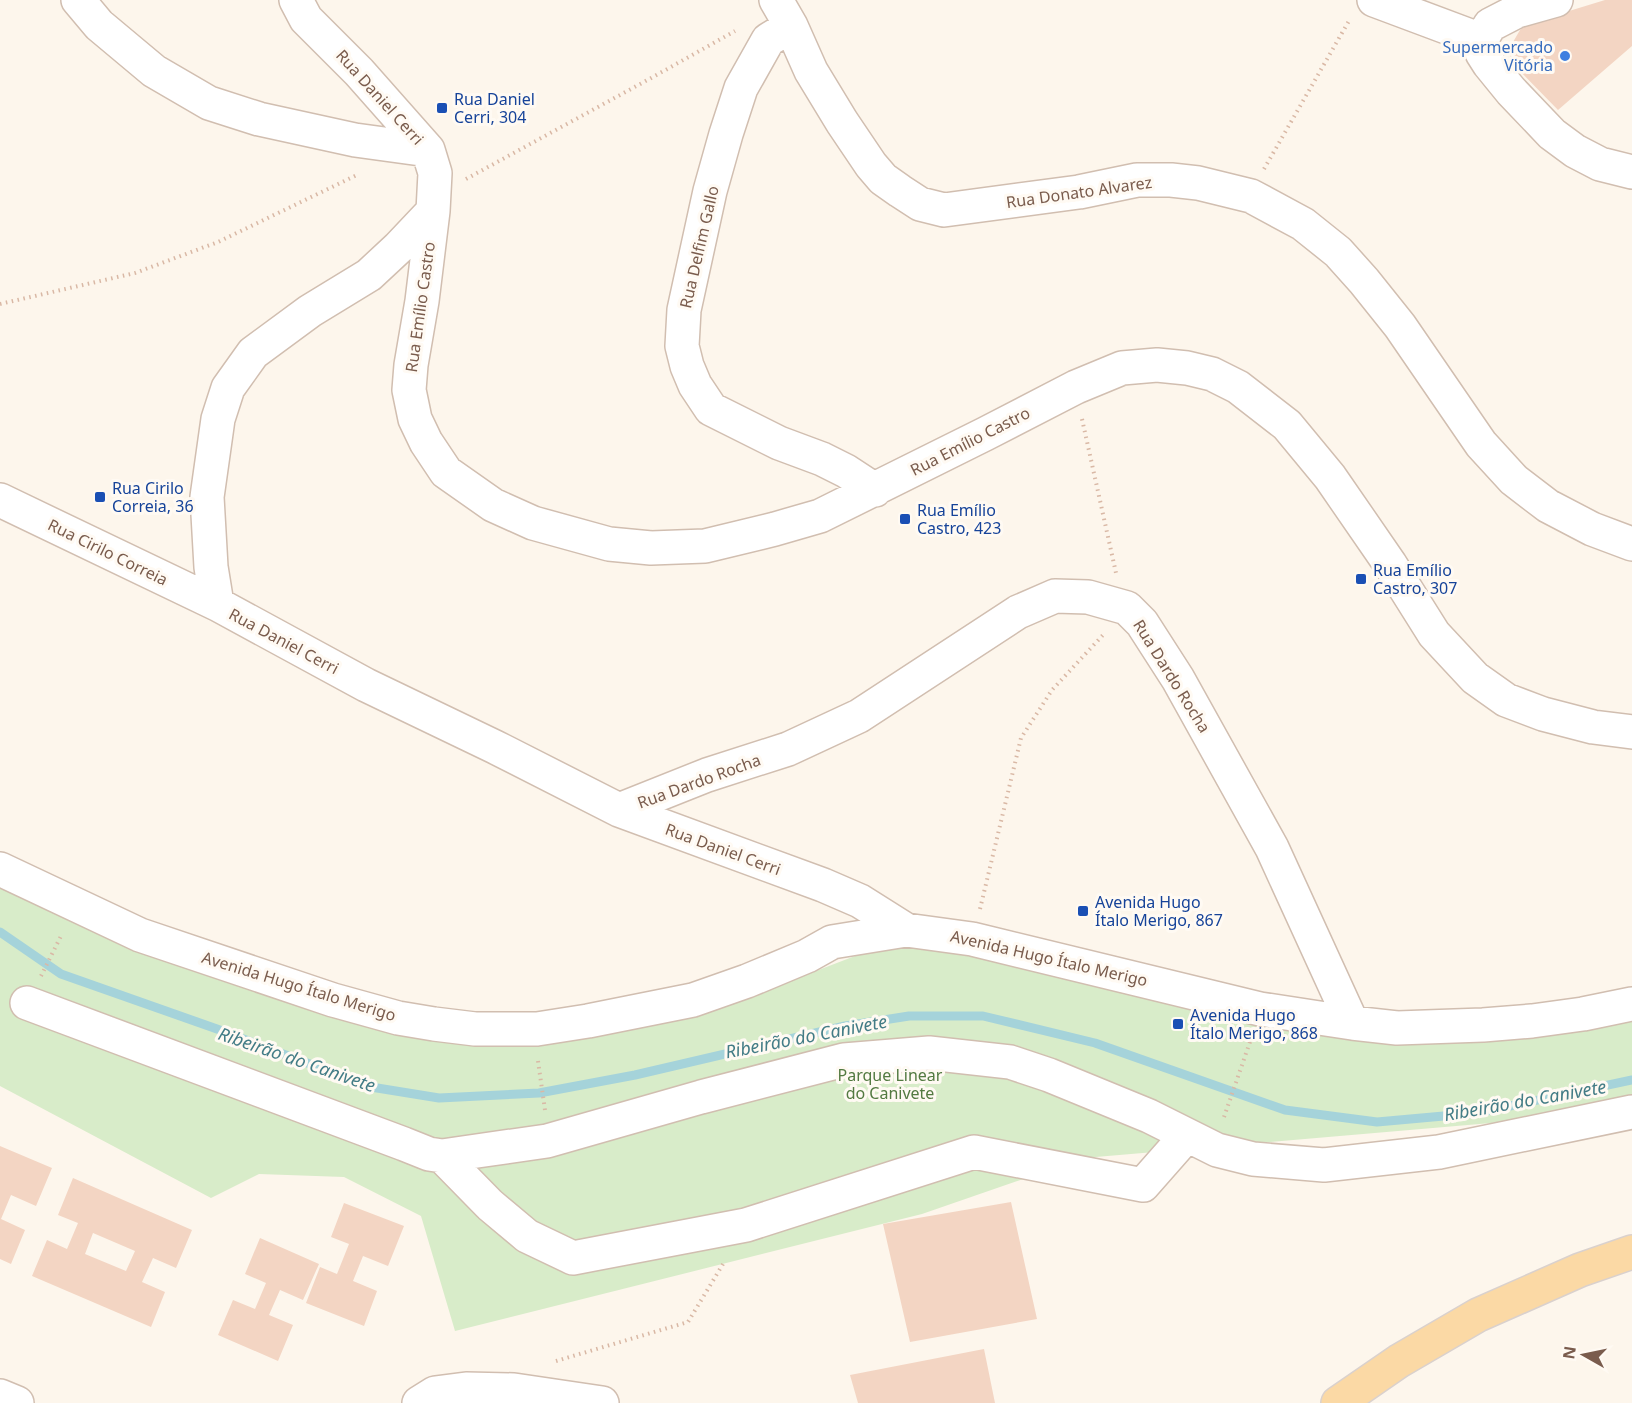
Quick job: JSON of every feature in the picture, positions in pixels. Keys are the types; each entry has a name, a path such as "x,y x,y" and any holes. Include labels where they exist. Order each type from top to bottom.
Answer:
{"main road":[{"path":"1338,1403 1399,1361 1478,1315 1580,1270 1632,1252"}],"street":[{"path":"78,0 99,25 154,71 209,103 259,119 355,140 428,150"},
{"name":"Rua Daniel Cerri","path":"296,0 306,19 359,72 428,150 435,173 433,211 398,248 369,274 310,311 253,353 228,388 218,419 207,497 211,567 217,604 366,685 619,810 832,889 860,901 906,930"},
{"path":"1556,0 1516,11 1490,25 1481,40 1482,52 1511,91 1552,134 1575,152 1600,164 1632,172"},
{"path":"1364,7 1481,40"},
{"name":"Rua Donato Alvarez","path":"782,10 811,71 871,165 883,179 920,204 944,210 968,208 1079,192 1137,180 1171,180 1198,183 1251,196 1303,225 1338,252 1364,281 1400,326 1481,444 1514,480 1548,506 1592,529 1632,544"},
{"name":"Rua Delfim Gallo","path":"782,10 741,88 726,134 710,191 684,310 682,346 695,385 711,409 779,443 822,459 846,471 874,490"},
{"name":"Rua Emílio Castro","path":"433,211 422,301 411,364 409,390 415,419 426,442 446,472 493,505 533,523 609,544 662,548 705,546 820,516 1076,387 1122,368 1157,364 1187,368 1212,374 1238,387 1287,425 1330,477 1390,564 1434,634 1474,678 1506,700 1543,714 1593,727 1632,732"},
{"name":"Rua Cirilo Correia","path":"0,500 217,604"},
{"name":"Rua Dardo Rocha","path":"619,810 707,775 788,749 859,716 1018,612 1055,596 1088,597 1127,608 1142,623 1178,679 1272,848 1353,1023"},
{"name":"Avenida Hugo Ítalo Merigo","path":"0,869 140,936 333,1000 398,1018 475,1029 537,1029 693,1000 807,956 832,942 906,930 972,939 1250,1006 1397,1028 1532,1021 1573,1016 1632,1004"},
{"path":"33,992 412,1148 442,1156 547,1141 701,1097 844,1060 929,1053 1010,1062 1149,1116 1217,1150 1253,1159 1324,1165 1439,1152 1632,1112"},
{"path":"442,1156 490,1205 527,1236 573,1258 746,1225 974,1152 1143,1185 1187,1135"},
{"path":"419,1403 435,1393 466,1389 514,1390 602,1403"},
{"path":"0,1396 17,1403"}],"path":[{"path":"1251,196 1261,174 1364,7"},
{"path":"433,211 461,183 474,174 782,10"},
{"path":"0,304 135,273 218,242 364,171"},
{"path":"972,939 1021,738 1052,690 1127,608 1119,586 1076,387"},
{"path":"33,992 60,938"},
{"path":"1223,1120 1242,1064"},
{"path":"538,1068 545,1115"},
{"path":"555,1362 688,1322 746,1225"}],"green space":[{"name":"Parque Linear do Canivete","path":"0,878 476,1043 590,1038 702,1015 855,956 914,942 1234,1014 1632,1008 1632,1111 1084,1158 922,1214 455,1331 421,1216 344,1177 259,1174 211,1198 0,1086"}],"building":[{"name":"Supermercado Vitória","path":"1605,0 1632,0 1632,46 1558,110 1511,62 1509,49 1520,30 1530,23"},
{"path":"0,1146 52,1168 36,1206 11,1195 1,1219 25,1230 11,1264 0,1259"},
{"path":"73,1178 192,1230 176,1268 153,1258 142,1282 165,1292 151,1327 32,1276 47,1240 67,1249 78,1223 58,1215","holes":["93,1233 135,1251 126,1271 85,1254"]},
{"path":"1011,1202 1037,1319 910,1342 883,1224"},
{"path":"344,1203 404,1226 388,1266 363,1256 353,1281 377,1291 364,1326 306,1303 320,1267 337,1274 349,1244 331,1237"},
{"path":"260,1238 319,1264 303,1300 280,1290 269,1315 293,1325 278,1361 218,1335 233,1300 255,1309 266,1283 245,1274"},
{"path":"984,1349 995,1403 858,1403 850,1375"}],"waterway":[{"name":"Ribeirão do Canivete","path":"0,932 61,974 371,1087 439,1098 539,1093 635,1075 845,1026 909,1016 983,1016 1095,1043 1285,1110 1377,1122 1477,1113 1632,1080"}],"place":[{"name":"Supermercado Vitória","path":"1565,56"},
{"name":"Rua Daniel Cerri, 304","path":"442,108"},
{"name":"Rua Cirilo Correia, 36","path":"100,497"},
{"name":"Rua Emílio Castro, 423","path":"905,519"},
{"name":"Rua Emílio Castro, 307","path":"1361,579"},
{"name":"Avenida Hugo Ítalo Merigo, 867","path":"1083,911"},
{"name":"Avenida Hugo Ítalo Merigo, 868","path":"1178,1024"}]}
